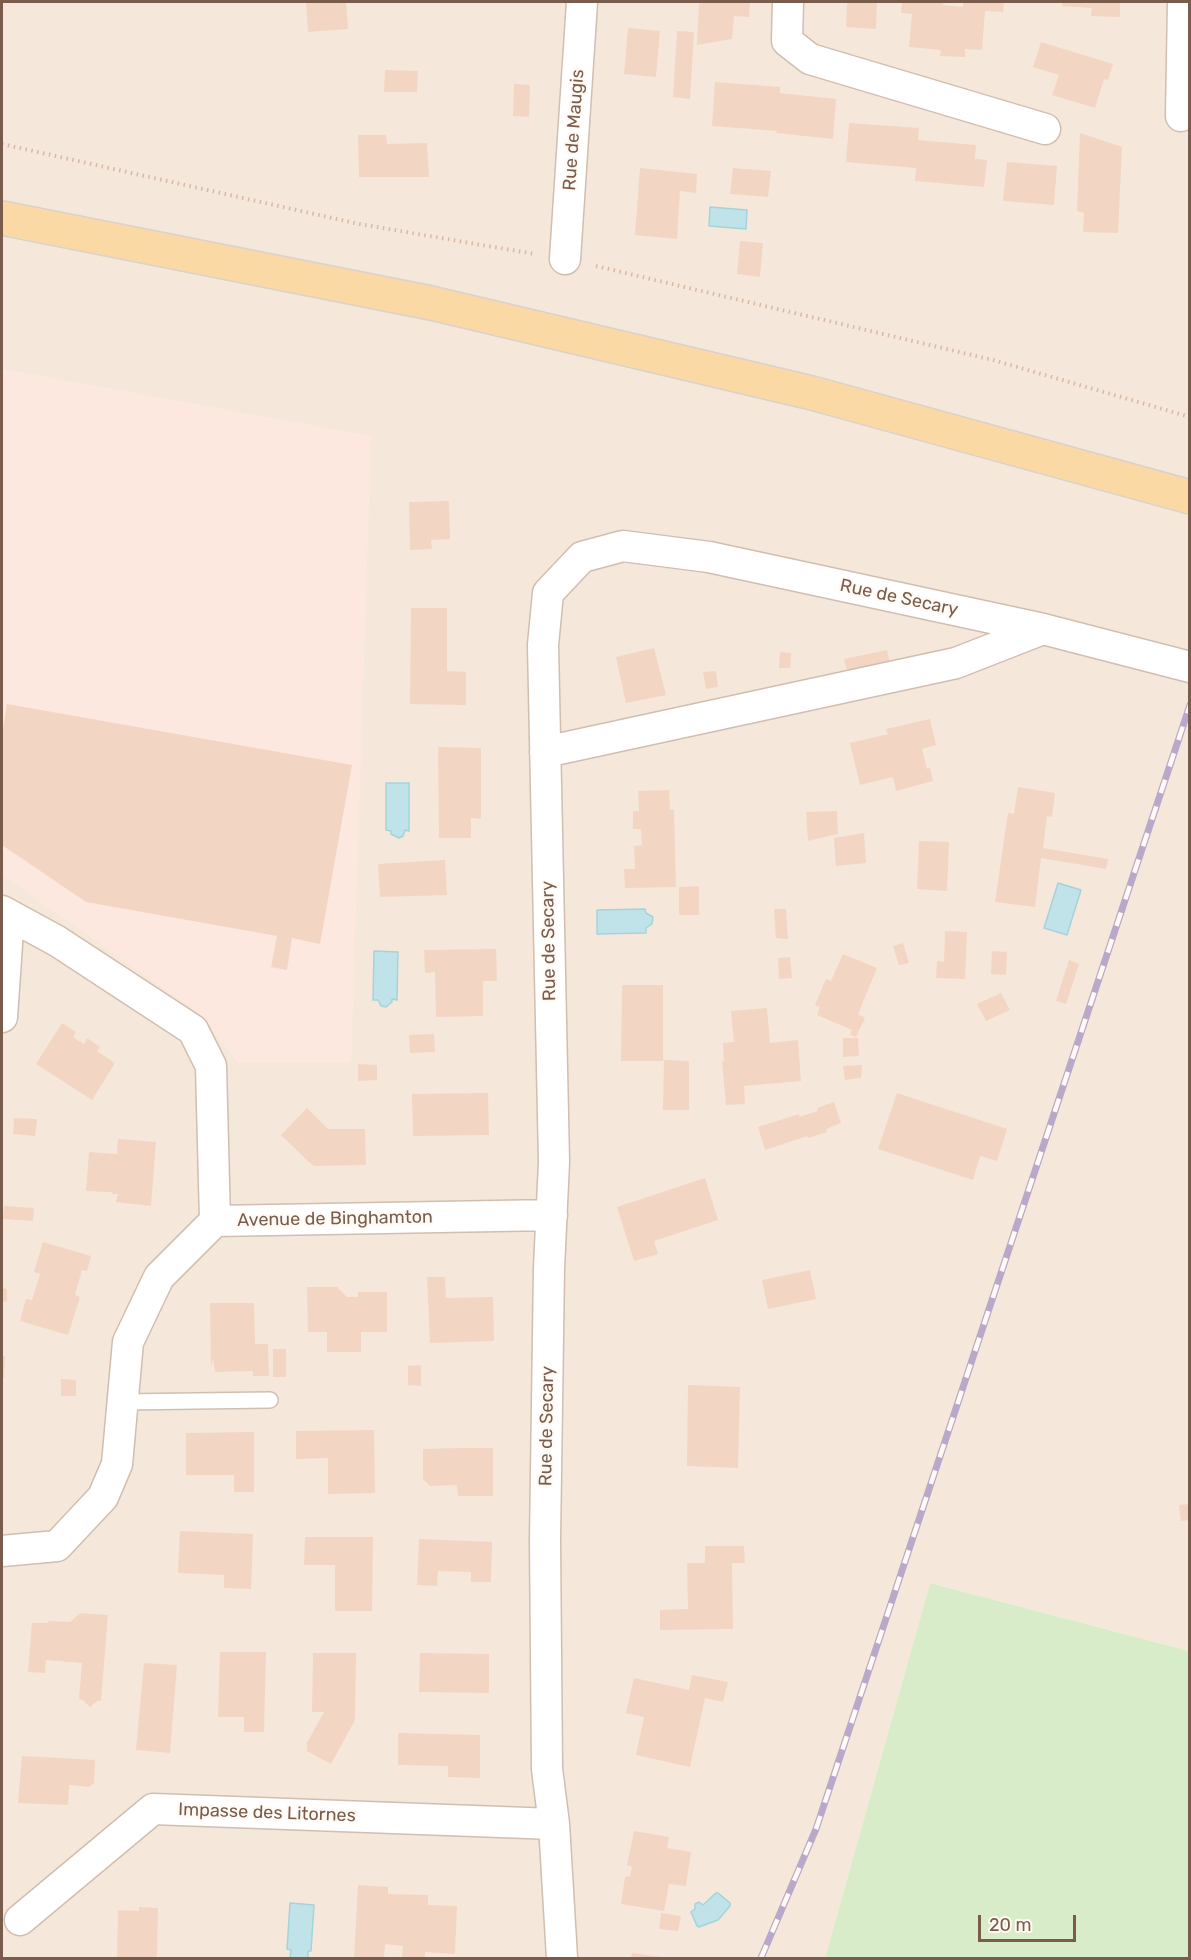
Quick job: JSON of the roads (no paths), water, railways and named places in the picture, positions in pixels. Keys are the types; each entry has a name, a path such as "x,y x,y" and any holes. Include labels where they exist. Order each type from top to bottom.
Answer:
{"main road":[{"path":"2,218 431,303 812,393 1190,497"}],"street":[{"name":"Rue de Maugis","path":"566,259 582,2"},
{"path":"788,2 788,41 810,59 1045,129"},
{"path":"1181,116 1183,2"},
{"name":"Rue de Secary","path":"562,1959 554,1824 547,1769 546,1551 549,1268 554,1162 543,645 548,593 582,557 623,546 709,557 1043,629 1190,667"},
{"path":"545,752 956,663 1043,629"},
{"path":"2,1017 5,913"},
{"name":"Avenue de Binghamton","path":"5,913 57,941 193,1030 211,1066 215,1221 552,1215"},
{"path":"2,1551 57,1546 103,1497 117,1464 128,1342 159,1277 215,1221"},
{"name":"Impasse des Litornes","path":"20,1920 153,1809 554,1824"}],"lane":[{"path":"122,1402 270,1400"}],"water":[{"path":"710,207 747,210 746,229 709,226"},
{"path":"386,783 409,783 409,831 405,830 403,836 399,838 386,830"},
{"path":"1058,883 1081,890 1067,935 1044,928"},
{"path":"645,909 646,913 653,917 652,924 646,928 646,933 597,934 597,910"},
{"path":"374,951 398,952 397,1000 392,999 386,1007 381,1006 378,1000 373,1000"},
{"path":"716,1893 730,1903 730,1906 718,1920 697,1926 691,1912 695,1909 695,1904 699,1902 703,1905"},
{"path":"290,1903 314,1905 311,1951 308,1951 308,1958 290,1958 291,1950 287,1949"}],"railway":[{"path":"761,1958 816,1829 1190,705"}]}
